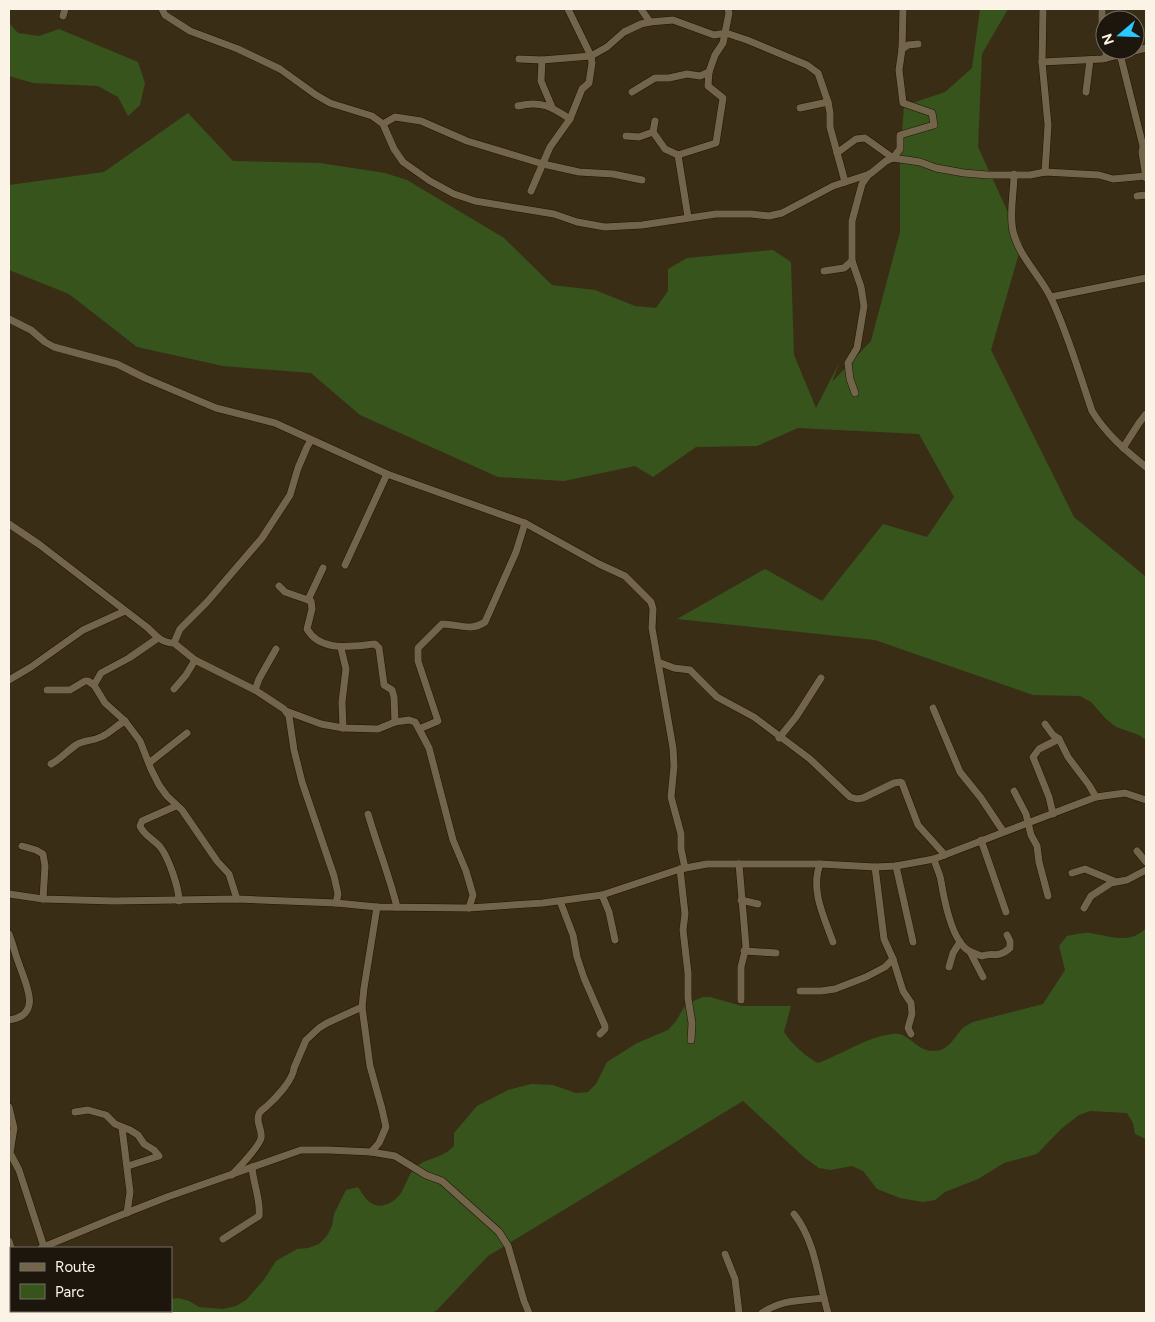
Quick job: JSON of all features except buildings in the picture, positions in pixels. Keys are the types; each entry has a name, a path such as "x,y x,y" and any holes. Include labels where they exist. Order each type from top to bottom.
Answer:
{"street":[{"path":"162,9 170,19 190,31 238,49 280,69 330,103 372,116 383,124 394,149 403,162 430,181 454,194 475,201 554,214 577,222 605,227 642,225 716,214 769,216 782,213 826,189 870,174"},
{"path":"531,191 550,147 570,119 582,89 589,82 592,63 590,56 568,9"},
{"path":"641,9 650,22"},
{"path":"653,132 665,149 678,155 716,142 723,98 708,86 709,72 723,43 729,13 728,9"},
{"path":"855,393 850,379 848,363 857,348 864,306 861,287 852,261 852,222 862,184 870,174 886,161 893,158 900,149 900,135 934,125 932,113 903,103 899,70 902,48 903,9"},
{"path":"1043,9 1042,62 1048,125 1045,172"},
{"path":"519,59 542,60 590,56 607,47 624,32 650,22 673,20 714,35 726,33 807,65 818,73 828,102 830,127 845,182"},
{"path":"902,48 918,44"},
{"path":"1042,62 1095,59"},
{"path":"542,60 541,81 552,107"},
{"path":"1086,92 1090,60"},
{"path":"837,153 856,140 865,138 893,158 920,162 936,168 964,173 1030,175 1045,172 1099,175 1113,179 1146,177 1142,152 1143,146 1122,60"},
{"path":"632,92 655,78 669,78 687,74 700,76 709,72"},
{"path":"800,108 828,102"},
{"path":"518,106 532,103 552,107 570,119"},
{"path":"383,124 395,117 421,121 467,141 543,164 580,172 613,174 642,180"},
{"path":"653,132 656,121"},
{"path":"626,136 639,137 653,132"},
{"path":"678,155 688,217"},
{"path":"1014,174 1011,203 1013,230 1018,248 1051,297 1092,411 1101,425 1123,448 1146,467"},
{"path":"1137,196 1146,195"},
{"path":"824,271 844,268 852,261"},
{"path":"1051,297 1146,278"},
{"path":"9,319 32,330 45,342 54,347 117,364 216,408 274,424 387,474 525,524 624,576 644,594 651,602 653,609 652,628 674,766 671,797 680,834 683,868 685,914 683,930 688,973 688,998 692,1023 691,1040"},
{"path":"1123,448 1138,423 1146,414"},
{"path":"174,643 180,629 207,602 262,538 290,495 298,468 312,440"},
{"path":"345,565 387,474"},
{"path":"9,524 40,545 158,638 167,643 174,643 195,660 255,690 284,709 321,724 343,728 378,729 395,722 409,720 415,722 429,748 453,840 466,871 473,895 469,908"},
{"path":"419,729 438,721 418,661 418,648 442,624 470,628 477,627 485,622 516,552 525,524"},
{"path":"308,600 323,568"},
{"path":"279,586 285,592 311,601 312,609 307,629 311,636 317,640 340,648 375,644 379,648 384,685 392,690 394,697 395,722"},
{"path":"9,680 31,667 83,630 125,611"},
{"path":"94,685 100,673 129,658 158,638"},
{"path":"340,648 346,670 342,702 343,728"},
{"path":"255,690 276,649"},
{"path":"174,689 186,675 195,660"},
{"path":"658,662 674,668 690,670 717,697 754,717 779,738 810,759 850,797 863,798 900,782 918,825 945,854"},
{"path":"779,738 796,717 821,678"},
{"path":"46,690 70,690 85,681 94,685 105,703 125,721 140,741 159,785 176,806 182,810 228,874 237,899"},
{"path":"933,708 960,772 981,798 1003,832"},
{"path":"284,709 289,716 300,774 334,876 338,894 336,903"},
{"path":"51,764 78,744 92,741 105,735 116,725 125,721"},
{"path":"1044,724 1058,739 1096,797"},
{"path":"148,763 187,733"},
{"path":"1053,814 1049,797 1033,757 1039,749 1058,739"},
{"path":"1014,791 1037,846 1048,896"},
{"path":"9,894 43,899 179,901 237,899 336,903 377,907 469,908 560,901 602,895 683,868 707,864 896,866 934,858 1096,797 1125,792 1146,800"},
{"path":"176,806 142,821 140,826 142,831 162,849 176,883 179,901"},
{"path":"368,814 377,847 392,883 397,907"},
{"path":"981,840 1006,912"},
{"path":"22,846 43,854 45,866 43,899"},
{"path":"1138,851 1146,862"},
{"path":"934,858 936,869 941,879 942,892 949,917 964,948 982,956 1002,954 1010,948 1010,941 1007,935"},
{"path":"739,864 746,947 741,967 741,1000"},
{"path":"820,864 817,894 833,942"},
{"path":"896,866 913,942"},
{"path":"874,867 884,939 893,959 903,991 911,1003 912,1014 908,1028 911,1034"},
{"path":"1072,873 1085,869 1114,881 1127,880 1146,870"},
{"path":"1084,908 1091,896 1114,881"},
{"path":"602,895 609,912 615,940"},
{"path":"741,900 758,904"},
{"path":"560,901 574,935 577,957 584,978 605,1026 605,1029 600,1034"},
{"path":"371,1152 379,1143 386,1128 370,1066 362,1008 377,907"},
{"path":"9,934 27,986 30,1003 24,1015 9,1020"},
{"path":"949,967 953,953 960,942"},
{"path":"744,951 776,953"},
{"path":"970,951 983,977"},
{"path":"800,991 835,989 866,977 893,959"},
{"path":"232,1175 259,1144 261,1132 258,1118 259,1113 281,1092 293,1073 306,1040 327,1023 362,1008"},
{"path":"9,1107 14,1128 10,1153 19,1170 43,1247"},
{"path":"75,1112 88,1110 106,1115 115,1124 138,1135 144,1144 154,1150 159,1156 128,1166"},
{"path":"122,1128 130,1192 127,1213"},
{"path":"45,1247 182,1192 301,1150 371,1152 395,1156 426,1176 442,1181 499,1232 508,1246 529,1313"},
{"path":"223,1238 259,1216 260,1209 253,1181 252,1167"},
{"path":"794,1214 801,1222 810,1244 828,1313"},
{"path":"725,1254 735,1279 739,1313"},
{"path":"762,1313 772,1306 783,1302 824,1298"}],"green space":[{"path":"980,9 1008,9 982,54 978,147 1022,243 991,350 1074,517 1146,577 1146,740 1139,735 1116,727 1091,702 1080,696 1033,695 875,640 677,619 765,569 822,601 883,524 927,537 954,497 919,434 798,428 757,446 696,447 653,477 635,466 564,481 498,477 360,415 311,373 223,366 137,347 69,294 9,270 9,185 104,172 188,113 233,161 320,163 385,173 407,180 504,238 552,285 595,290 635,306 656,308 668,291 668,269 687,258 773,250 791,262 794,355 816,408 839,363 832,382 871,341 900,232 900,160 904,106 945,92 972,68"},
{"path":"9,23 18,33 39,36 59,29 138,62 145,83 140,105 128,116 118,97 98,86 33,83 9,76"},
{"path":"1146,928 1146,1139 1135,1134 1133,1123 1127,1113 1090,1111 1079,1115 1061,1129 1037,1154 1004,1163 978,1179 945,1192 935,1200 923,1202 900,1198 877,1189 863,1171 852,1166 830,1170 819,1168 805,1158 743,1101 488,1256 437,1310 431,1313 151,1313 172,1312 172,1299 178,1298 189,1301 199,1307 223,1309 236,1306 246,1300 263,1281 276,1261 297,1249 319,1244 327,1236 332,1226 334,1214 346,1190 358,1187 367,1200 375,1205 379,1206 392,1202 401,1193 417,1166 438,1157 454,1146 454,1133 477,1106 508,1090 531,1084 553,1085 576,1093 588,1092 596,1084 607,1062 637,1043 668,1030 686,1004 703,997 710,997 742,1006 791,1006 784,1032 799,1049 818,1063 864,1042 893,1034 904,1036 922,1048 934,1051 944,1049 963,1028 973,1022 1043,1004 1065,970 1059,946 1067,936 1087,933 1127,938 1140,933"}]}
